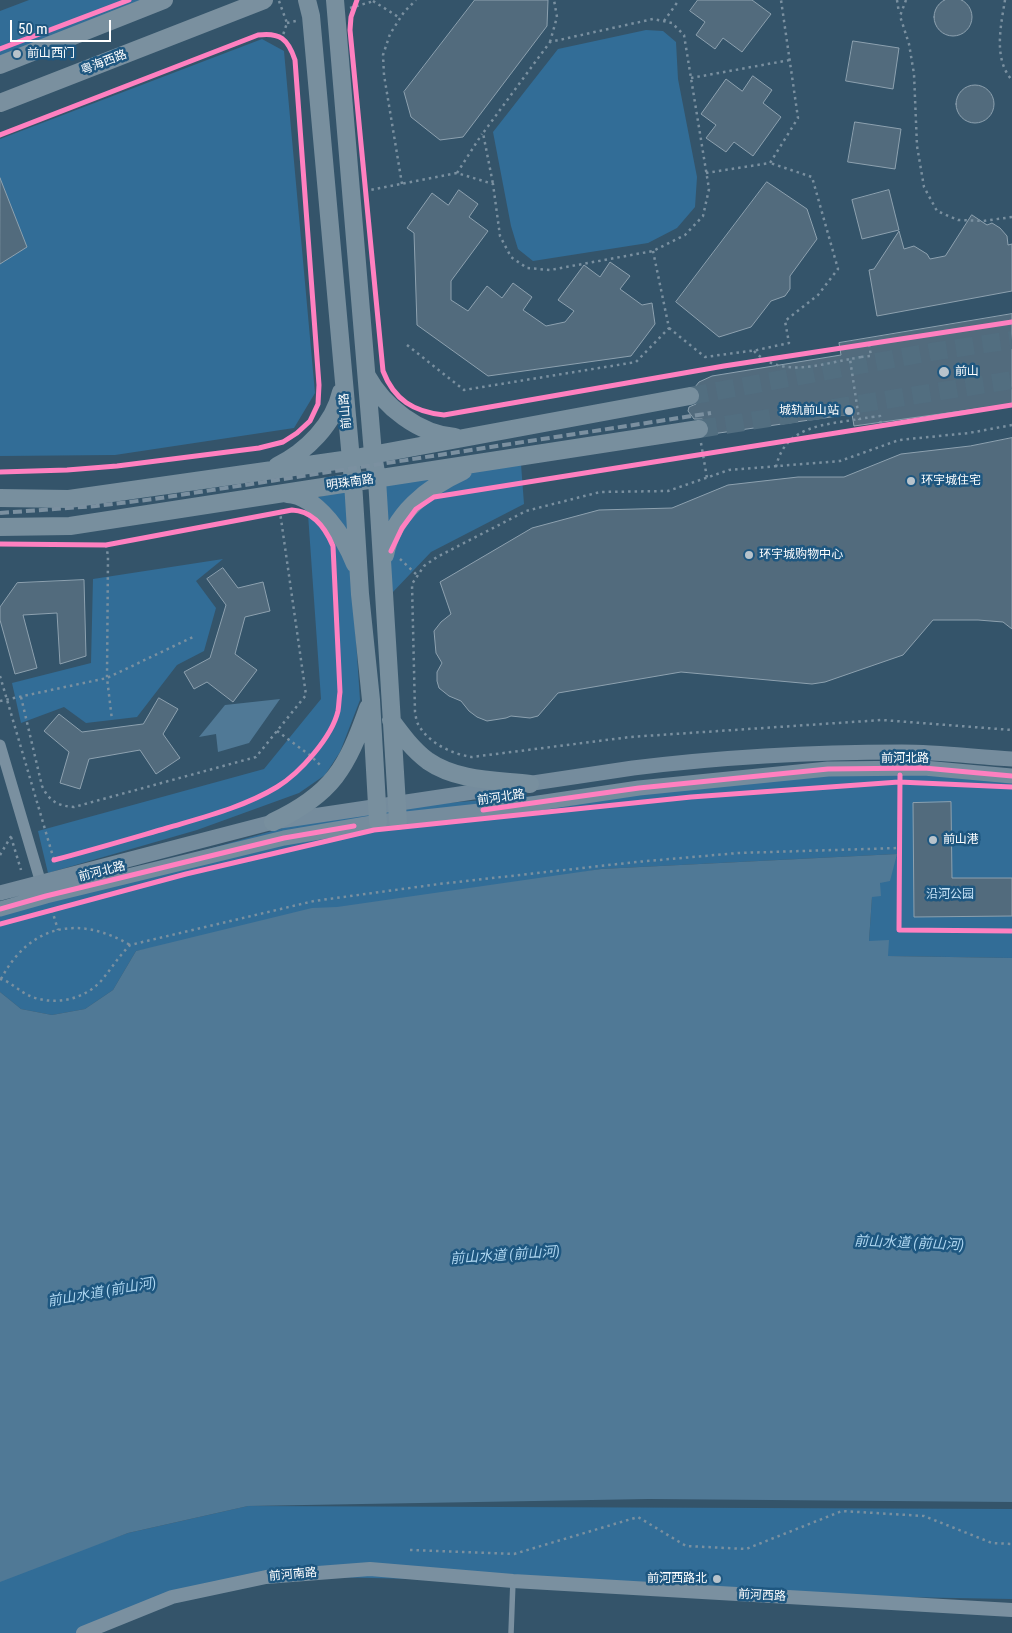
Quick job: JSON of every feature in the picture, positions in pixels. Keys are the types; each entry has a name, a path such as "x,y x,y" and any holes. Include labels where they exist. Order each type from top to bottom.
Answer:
{"highway":[{"path":"0,65 164,0"},
{"name":"粤海西路","path":"0,104 264,0"}],"main road":[{"name":"前山路","path":"307,0 311,16 353,482 358,575 371,700 377,814"},
{"name":"前山路","path":"335,0 360,195 366,374 377,479 397,812"},
{"path":"366,374 385,401 408,419 425,429 441,434 466,437"},
{"path":"266,471 279,466 302,451 325,425 334,412 339,399 343,377"},
{"name":"明珠南路","path":"0,498 69,499 350,459 690,396"},
{"name":"明珠南路","path":"0,527 70,526 700,429"},
{"path":"383,570 387,547 396,527 417,500 431,488 484,462"},
{"path":"276,494 292,494 303,498 320,511 342,538 358,575"},
{"path":"69,499 70,526"},
{"path":"273,822 297,811 317,796 334,779 352,751 371,700"},
{"path":"391,720 414,748 428,761 446,771 468,778 530,784"},
{"name":"前河北路","path":"397,812 530,784 687,761 904,752 1012,759"},
{"name":"前河北路","path":"0,909 43,889 273,822 397,812 498,808 639,788 828,769 924,768 1012,776"},
{"name":"前河北路","path":"0,893 43,889 284,838 377,814"}],"street":[{"path":"0,745 43,889"},
{"name":"前河南路","path":"83,1633 172,1597 266,1577 370,1569 513,1581"},
{"name":"前河西路","path":"513,1581 1012,1610"}],"lane":[{"path":"511,1633 513,1581"}],"path":[{"path":"276,35 284,40 287,23 278,0"},
{"path":"351,16 357,0"},
{"path":"372,0 400,18"},
{"path":"379,4 382,0"},
{"path":"402,184 384,75 383,54 390,34 400,18 416,0"},
{"path":"457,173 483,133 550,42 557,17 554,0"},
{"path":"664,21 679,0"},
{"path":"770,163 798,118 781,0"},
{"path":"897,0 914,74 917,146 924,187 937,211 958,220 983,221 1012,217"},
{"path":"900,16 906,0"},
{"path":"1005,0 1000,38 1002,61 1008,76 1012,80"},
{"path":"483,133 500,236 511,257 527,268 550,270 653,251 686,235 703,216 709,189 684,35 672,23 653,20 550,42"},
{"path":"691,78 790,60"},
{"path":"653,251 669,328 705,357 754,351 789,343 785,322 818,295 838,269 812,177 770,163 706,173"},
{"path":"360,195 457,173 492,184"},
{"path":"360,195 364,182"},
{"path":"407,345 464,390 636,362 669,328"},
{"path":"860,345 878,342"},
{"path":"754,351 764,360 786,367 806,368 871,356 869,344"},
{"path":"756,361 774,358"},
{"path":"850,359 859,419"},
{"path":"776,466 780,453 789,441 801,432 818,426 880,416 881,426"},
{"path":"872,427 890,424"},
{"path":"1012,425 969,433 899,440 840,461 729,470 668,491 600,492 526,510 437,557 424,566 412,584 415,712 418,724 429,737 458,755 472,757 630,737 882,720 1012,730"},
{"path":"700,429 707,478"},
{"path":"779,442 807,438"},
{"path":"693,456 713,453"},
{"path":"21,697 42,786 46,795 54,803 64,806 74,807 256,757 306,695 283,512 271,514"},
{"path":"96,545 115,544"},
{"path":"106,545 108,556 107,678 112,720"},
{"path":"0,701 107,678 195,636"},
{"path":"0,676 54,860 63,858"},
{"path":"968,727 994,735"},
{"path":"277,730 311,756 334,779"},
{"path":"304,763 316,750"},
{"path":"10,837 21,870"},
{"path":"899,839 899,857"},
{"path":"130,945 117,937 88,928 58,930 43,936 27,946 14,958 1,979 30,996 49,1001 65,1000 86,992 99,983 130,945 314,901 439,884 636,862 738,854 899,848"},
{"path":"43,913 60,908"},
{"path":"52,910 58,930"},
{"path":"410,1550 514,1554 638,1517 686,1546 746,1549 842,1511 924,1516 992,1542 1012,1544"}],"green space":[{"path":"29,0 148,0 0,59 0,11"},
{"path":"646,30 663,31 676,42 678,79 697,177 695,207 677,228 648,243 533,261 518,249 511,226 493,132 558,49"},
{"path":"262,39 284,51 315,393 294,428 115,455 0,456 0,139"},
{"path":"521,464 524,504 431,552 392,593 384,485"},
{"path":"346,490 360,700 340,752 325,775 299,793 197,830 48,873 38,831 264,769 321,699 307,500"},
{"path":"223,559 196,581 216,608 204,651 177,665 137,717 86,723 64,707 21,723 12,683 91,663 93,579"},
{"name":"沿河公园","path":"868,769 1012,782 1012,958 888,956 869,941 872,897 897,854 601,869 136,951 113,990 85,1009 52,1015 21,1009 0,992 0,908 290,826 434,804"},
{"path":"248,1506 1012,1509 1012,1599 728,1594 513,1581 276,1576 172,1597 83,1633 0,1633 0,1578 128,1533"}],"water":[{"path":"280,699 249,743 218,752 216,734 199,737 225,705"},
{"name":"前山水道 (前山河)","path":"897,854 890,881 880,883 881,896 872,897 869,941 889,940 888,956 1012,958 1012,1502 649,1499 248,1506 128,1533 0,1582 0,992 21,1009 52,1015 85,1009 113,990 136,951 312,908 337,907 601,869"}],"building":[{"path":"953,-2 966,4 972,17 966,30 953,36 940,30 934,17 940,4"},
{"path":"475,0 548,0 547,26 463,137 440,140 411,117 404,92"},
{"path":"698,0 752,0 771,14 742,52 723,38 715,49 696,35 705,22 690,11"},
{"path":"853,41 899,48 893,89 846,81"},
{"path":"753,76 772,90 763,103 781,117 753,156 734,142 726,152 706,138 716,125 701,114 726,79 742,91"},
{"path":"975,85 982,86 988,91 993,97 993,111 988,117 982,122 975,123 968,122 962,117 957,111 956,104 957,97 962,91 968,86"},
{"path":"855,122 901,129 895,169 848,162"},
{"path":"0,178 27,247 0,264"},
{"path":"767,182 807,209 817,239 790,276 790,289 785,296 771,301 751,327 719,337 676,302"},
{"path":"459,190 478,204 469,217 488,231 451,281 451,300 468,311 487,286 502,298 513,283 532,297 523,310 546,326 565,322 574,311 558,300 584,265 600,277 610,262 630,276 620,289 642,305 652,303 655,324 631,356 488,376 417,325 414,233 407,228 432,193 448,205"},
{"path":"889,190 899,230 862,239 852,200"},
{"path":"972,215 987,225 992,223 1000,228 1007,236 1008,245 1012,244 1012,291 877,316 869,270 874,269 899,231 904,249 914,246 927,254 930,259 945,256"},
{"path":"1012,314 1012,404 854,426 852,414 712,434 709,433 710,428 707,422 702,419 694,419 688,411 689,407 700,400 700,394 695,387 699,382 712,376 841,355 839,343"},
{"name":"环宇城购物中心","path":"1012,438 1012,629 1003,622 933,620 903,655 825,682 812,684 681,672 558,693 538,716 530,718 511,716 487,721 477,717 461,701 449,696 439,688 437,672 442,663 436,653 434,631 451,614 440,582 532,528 599,510 672,508 728,485 798,477 844,477 901,454 970,446"},
{"path":"223,568 238,588 263,582 270,611 245,617 235,654 257,670 233,702 207,682 194,689 184,672 210,658 226,605 207,579"},
{"path":"84,580 86,656 60,664 57,613 23,615 37,668 15,674 0,620 0,607 17,583"},
{"path":"159,698 178,709 163,734 180,758 156,774 140,750 89,759 80,789 60,783 69,752 44,731 59,714 82,732 143,724"},
{"name":"前山港","path":"951,802 952,878 1012,878 1012,916 914,917 913,803"}],"tunnel":[{"path":"690,396 931,352 1012,340"},
{"path":"699,429 1012,380"}],"railway":[{"path":"0,513 96,506 154,499 711,413"}],"cycle path":[{"path":"0,49 129,0"},
{"path":"357,0 351,17 350,30 383,371 399,397 414,407 423,411 444,415 724,366 1012,322"},
{"path":"0,135 258,35 266,34 282,38 295,60 319,385 318,404 310,421 283,442 259,448 117,466 0,472"},
{"path":"391,551 402,528 416,509 434,497 1012,405"},
{"path":"0,544 106,545 292,510 306,513 317,521 326,532 333,546 340,692 335,721 314,754 286,781 264,794 237,806 54,860"},
{"path":"483,810 639,788 828,769 924,768 1012,776"},
{"path":"900,775 899,930 1012,931"},
{"path":"0,924 186,874 374,830 691,797 899,782 1012,787"},
{"path":"0,909 284,838 354,826"}],"place":[{"name":"前山西门","path":"17,54"},
{"name":"前山","path":"944,372"},
{"name":"城轨前山站","path":"849,411"},
{"name":"环宇城住宅","path":"911,481"},
{"name":"环宇城购物中心","path":"749,555"},
{"name":"前山港","path":"933,840"},
{"name":"前河西路北","path":"717,1579"}]}
